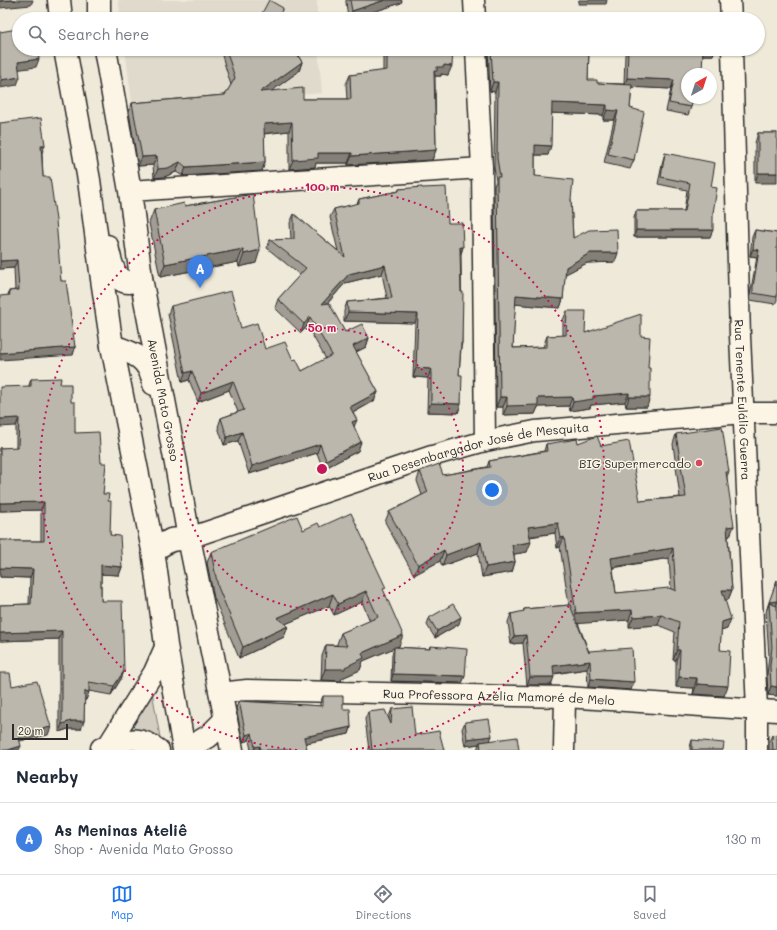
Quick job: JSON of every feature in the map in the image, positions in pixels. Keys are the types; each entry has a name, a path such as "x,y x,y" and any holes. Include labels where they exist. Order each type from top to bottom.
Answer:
{"main road":[{"path":"59,0 60,12"},
{"path":"99,0 99,12"},
{"path":"67,56 89,180 112,346 153,550 166,645 185,750 209,736 226,719"},
{"name":"Avenida Mato Grosso","path":"106,56 130,191 141,278 189,538 232,750"},
{"path":"89,180 101,220 112,268 121,280 129,282 141,278"},
{"path":"112,346 130,352 145,361 153,374 166,444 176,464"},
{"path":"153,550 171,540 189,538"}],"street":[{"path":"474,0 475,12"},
{"path":"730,0 731,12"},
{"path":"476,56 482,168 485,440"},
{"name":"Rua Tenente Eulálio Guerra","path":"732,56 743,413 757,710 757,750"},
{"path":"130,191 482,168"},
{"name":"Rua Desembargador José de Mesquita","path":"189,538 485,440 535,431 743,413 777,413"},
{"path":"102,749 154,672 166,645"},
{"name":"Rua Professora Azélia Mamoré de Melo","path":"220,693 247,690 565,697 777,711"},
{"path":"564,750 565,697"},
{"path":"102,749 128,740 140,739 152,744 159,750"}],"shaded area":[{"path":"118,0 317,0 317,12 120,12"},
{"path":"126,56 319,56 322,93 133,110"},
{"path":"152,691 161,743 126,732"}],"building":[{"path":"269,0 283,8 281,12 263,12"},
{"path":"350,0 385,0 352,11"},
{"path":"12,30 12,56 39,56 39,59 18,62 20,77 1,80 0,32"},
{"path":"228,56 298,56 302,62 260,92 303,88 303,99 351,99 350,75 387,70 387,56 453,56 452,66 444,65 444,67 437,67 437,71 434,71 436,150 352,156 352,153 318,153 318,158 293,160 292,122 264,124 265,162 186,167 180,162 168,168 158,169 157,156 142,157 132,103 225,95 235,78"},
{"path":"491,56 589,56 588,80 597,80 597,83 632,85 630,108 644,112 634,160 608,154 618,111 607,110 607,105 552,103 551,146 535,145 535,176 573,180 571,199 573,238 589,230 617,229 618,253 590,253 566,267 563,299 516,295 513,348 547,347 547,336 566,335 567,311 586,311 585,333 641,314 641,336 650,337 648,368 650,368 650,397 629,397 629,393 593,396 593,399 573,402 572,397 538,398 538,405 507,406 507,397 500,397 497,181 497,177 500,177 497,158 498,82 493,82"},
{"path":"628,56 703,56 702,68 681,68 681,104 692,104 691,107 669,103 674,80 627,78"},
{"path":"41,118 45,145 41,145 43,177 50,177 56,220 61,281 66,281 75,347 0,353 0,296 10,295 9,291 19,290 17,260 0,261 0,123"},
{"path":"758,133 777,133 777,173 758,173"},
{"path":"665,153 715,163 711,187 717,188 713,213 713,230 636,230 636,211 685,211 690,183 661,177"},
{"path":"446,187 448,223 462,223 463,247 460,247 461,292 463,292 462,343 459,375 462,375 461,404 431,403 431,369 416,368 418,314 348,312 347,302 392,298 385,265 349,274 322,304 329,303 345,332 362,324 369,338 353,346 378,392 350,407 357,420 352,422 361,442 326,460 320,444 252,466 242,432 227,437 221,418 244,410 233,381 201,393 192,371 185,373 171,306 231,291 241,328 257,323 265,349 285,342 293,360 296,359 302,371 332,355 310,317 304,324 278,299 306,268 270,240 294,239 294,214 345,257 334,209 359,203 359,199 399,191 399,189"},
{"path":"253,194 260,250 244,254 243,249 165,264 154,210 184,203 185,206"},
{"path":"755,230 777,233 777,297 753,293 759,250 753,249"},
{"path":"61,378 60,384 71,384 71,402 75,402 75,433 99,432 101,463 106,463 103,494 109,494 108,501 111,501 110,535 120,536 122,567 101,565 101,601 122,601 124,671 114,686 89,682 89,692 85,691 84,721 71,721 62,724 62,631 0,633 0,605 31,604 33,569 0,568 0,540 44,541 44,502 0,503 0,448 18,447 19,418 0,419 0,387 31,386 31,379"},
{"path":"722,427 729,472 726,472 734,526 727,527 732,590 722,590 731,619 722,622 720,650 730,651 728,686 697,684 697,678 679,677 680,650 677,650 679,622 661,615 633,617 632,610 576,613 564,537 561,538 558,523 528,527 531,542 512,545 515,562 486,567 481,542 446,555 444,550 418,565 389,512 428,492 420,471 439,464 443,475 490,467 489,461 547,451 546,444 577,439 578,443 597,436 601,446 629,441 640,501 686,497 676,434","holes":["673,548 676,591 669,588 616,593 611,558"]},
{"path":"351,513 386,588 383,589 403,635 362,653 364,658 345,667 345,669 325,669 326,645 347,646 341,633 378,617 366,591 338,604 333,594 277,618 288,626 243,647 218,587 211,552 297,516 303,530 318,523 320,527"},
{"path":"777,580 777,601 769,602"},
{"path":"769,603 777,606 777,687 771,686 770,666 772,647"},
{"path":"453,604 461,617 437,631 429,618"},
{"path":"570,605 589,653 589,651 632,648 634,682 591,679 590,661 553,666 554,677 530,677 526,635 514,636 511,614 524,611 524,609"},
{"path":"430,646 467,649 465,676 393,674 394,647 430,649"},
{"path":"0,673 10,673 12,686 37,681 51,727 18,734 21,746 8,750 0,750"},
{"path":"323,696 343,696 343,709 350,709 351,727 304,737 307,750 261,750 260,746 255,747 252,733 246,735 239,701 323,706"},
{"path":"412,707 415,735 439,731 444,750 372,750 368,712 385,710 391,724 392,709"},
{"path":"489,719 492,736 467,739 465,722"},
{"path":"777,734 777,750 773,750 772,735"},
{"path":"517,737 519,750 481,750 480,742"},
{"path":"692,740 724,743 723,750 692,750"}],"place":[{"name":"As Meninas Ateliê","path":"200,288"},
{"name":"BIG Supermercado","path":"699,463"}]}
